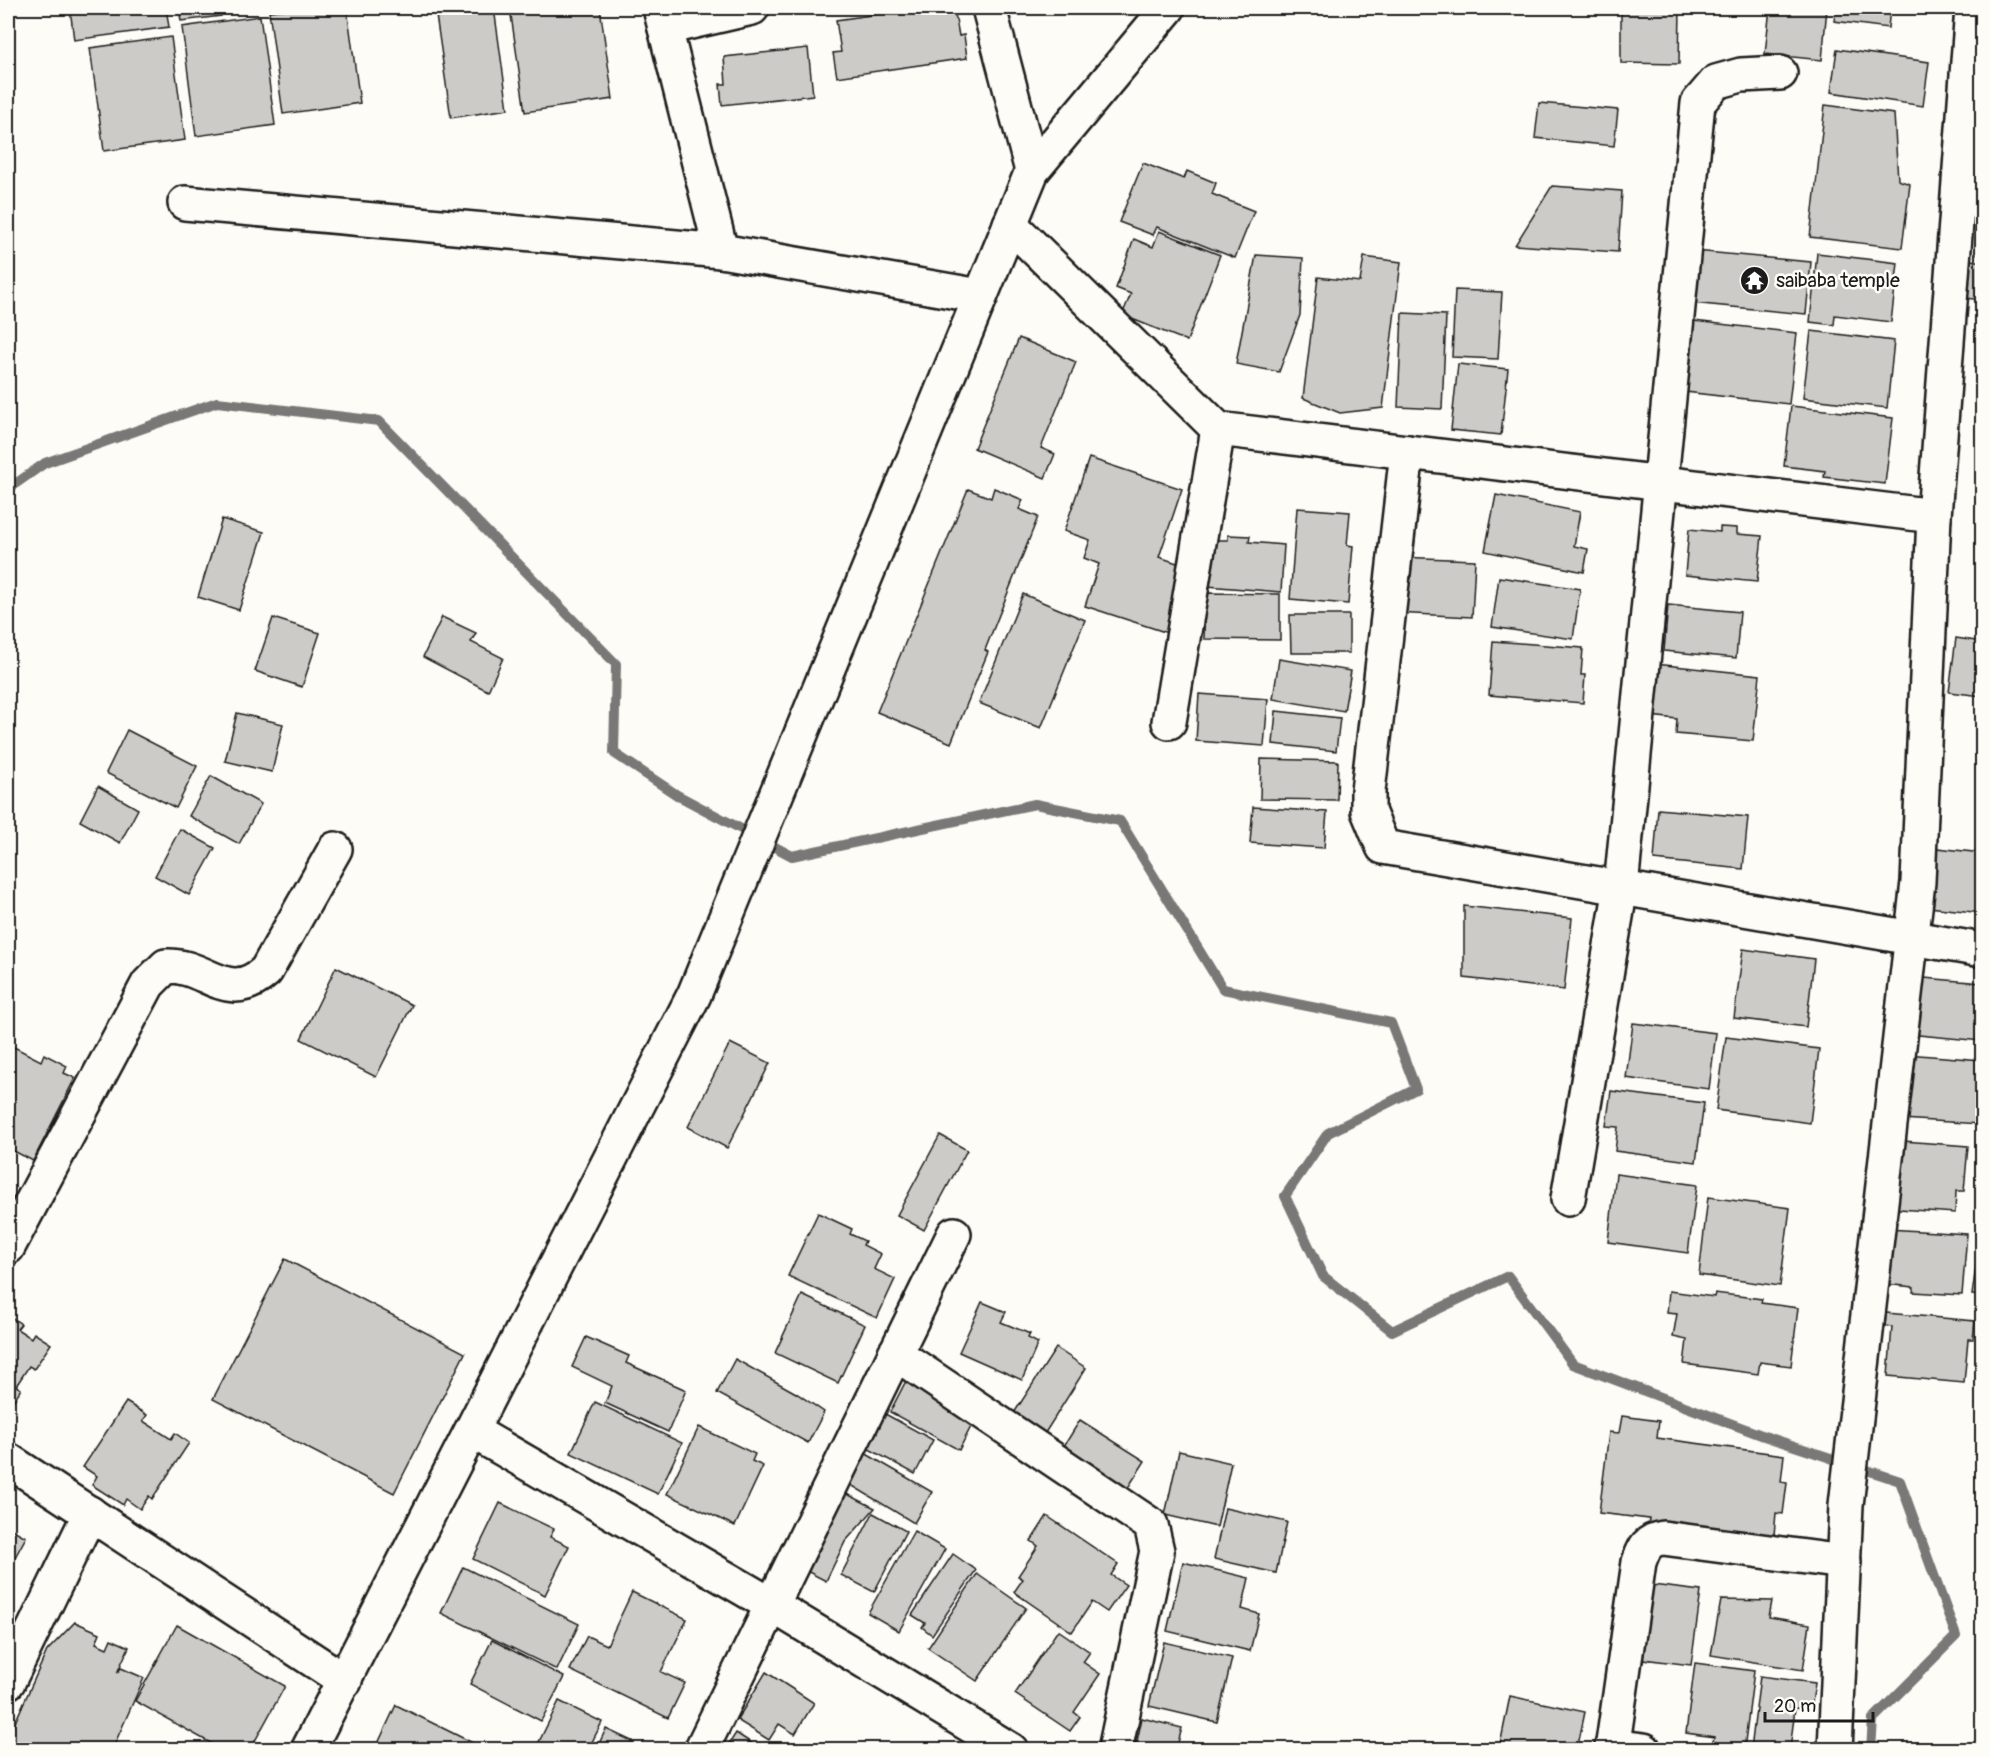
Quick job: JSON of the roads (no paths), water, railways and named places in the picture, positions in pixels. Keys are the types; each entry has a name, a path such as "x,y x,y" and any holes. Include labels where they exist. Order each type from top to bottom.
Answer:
{"street":[{"path":"721,251 662,18 752,8"},
{"path":"989,8 1032,171"},
{"path":"308,1749 345,1681 693,995 1032,171 1168,8"},
{"path":"1835,1749 1846,1505 1918,882 1934,516 1972,8"},
{"path":"1568,1199 1620,886 1698,103 1716,82 1741,75 1780,73"},
{"path":"185,203 721,251 980,296"},
{"path":"1010,224 1218,429 1934,516"},
{"path":"1169,722 1218,429"},
{"path":"1407,452 1368,791 1368,811 1383,847 1983,950"},
{"path":"8,1247 148,984 166,966 177,966 230,984 241,986 252,983 266,971 334,849"},
{"path":"701,1749 770,1604 954,1234"},
{"path":"895,1353 1151,1525 1157,1551 1115,1749"},
{"path":"472,1431 770,1604 971,1739 1011,1749"},
{"path":"8,1460 345,1681"},
{"path":"8,1682 90,1513"},
{"path":"1644,1749 1612,1748 1638,1562 1645,1546 1652,1540 1663,1538 1844,1562"}],"waterway":[{"path":"8,489 45,463 217,402 379,421 616,664 614,753 677,795 792,856 1035,804 1120,821 1223,989 1391,1023 1416,1089 1328,1133 1285,1196 1323,1276 1392,1331 1508,1276 1573,1364 1764,1436 1900,1481 1956,1636 1873,1719 1871,1750"}],"place":[{"name":"saibaba temple","path":"1755,280"}]}
